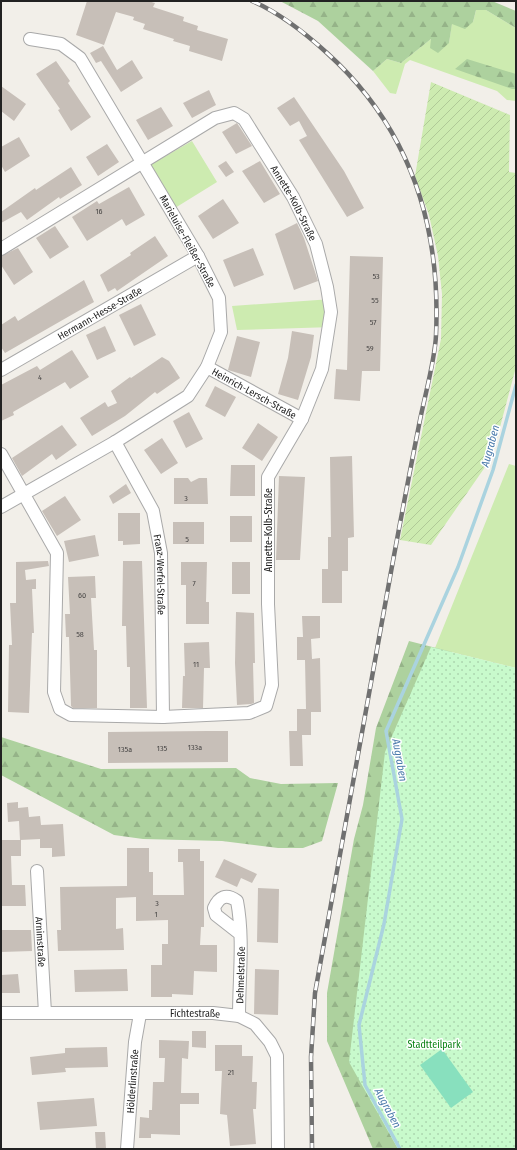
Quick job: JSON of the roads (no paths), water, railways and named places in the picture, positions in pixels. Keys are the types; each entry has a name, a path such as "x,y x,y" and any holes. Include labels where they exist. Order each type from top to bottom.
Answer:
{"street":[{"name":"Marieluise-Fleißer-Straße","path":"1,507 24,492 115,442 188,396 207,367 221,332 219,298 198,256 80,58 61,44 51,41 30,39"},
{"name":"Annette-Kolb-Straße","path":"1,249 215,118 234,113 244,119 293,197 320,255 327,287 330,312 322,369 302,419 290,442 268,477 268,604 272,685 266,706 249,713 163,717 71,715 60,709 54,692 57,553 24,492 1,454"},
{"name":"Hermann-Hesse-Straße","path":"1,370 198,256"},
{"name":"Heinrich-Lersch-Straße","path":"207,367 302,419"},
{"name":"Franz-Werfel-Straße","path":"115,442 153,511 161,553 163,717"},
{"name":"Arnimstraße","path":"37,871 44,1013"},
{"name":"Dehmelstraße","path":"239,1016 240,933"},
{"name":"Fichtestraße","path":"1,1013 140,1014 213,1012 239,1016 255,1024 270,1042 277,1056 278,1149"},
{"name":"Hölderlinstraße","path":"127,1149 135,1042 140,1014"}],"waterway":[{"name":"Augraben","path":"400,1149 365,1085 359,1025 384,924 402,819 386,731 458,567 493,470 516,385"}],"railway":[{"path":"252,1 282,17 319,46 356,82 380,113 399,146 414,181 426,218 433,256 436,295 436,335 434,356 419,425 395,552 315,993 311,1057 312,1149"}],"park label":[{"name":"Stadtteilpark","path":"434,1044"}]}
